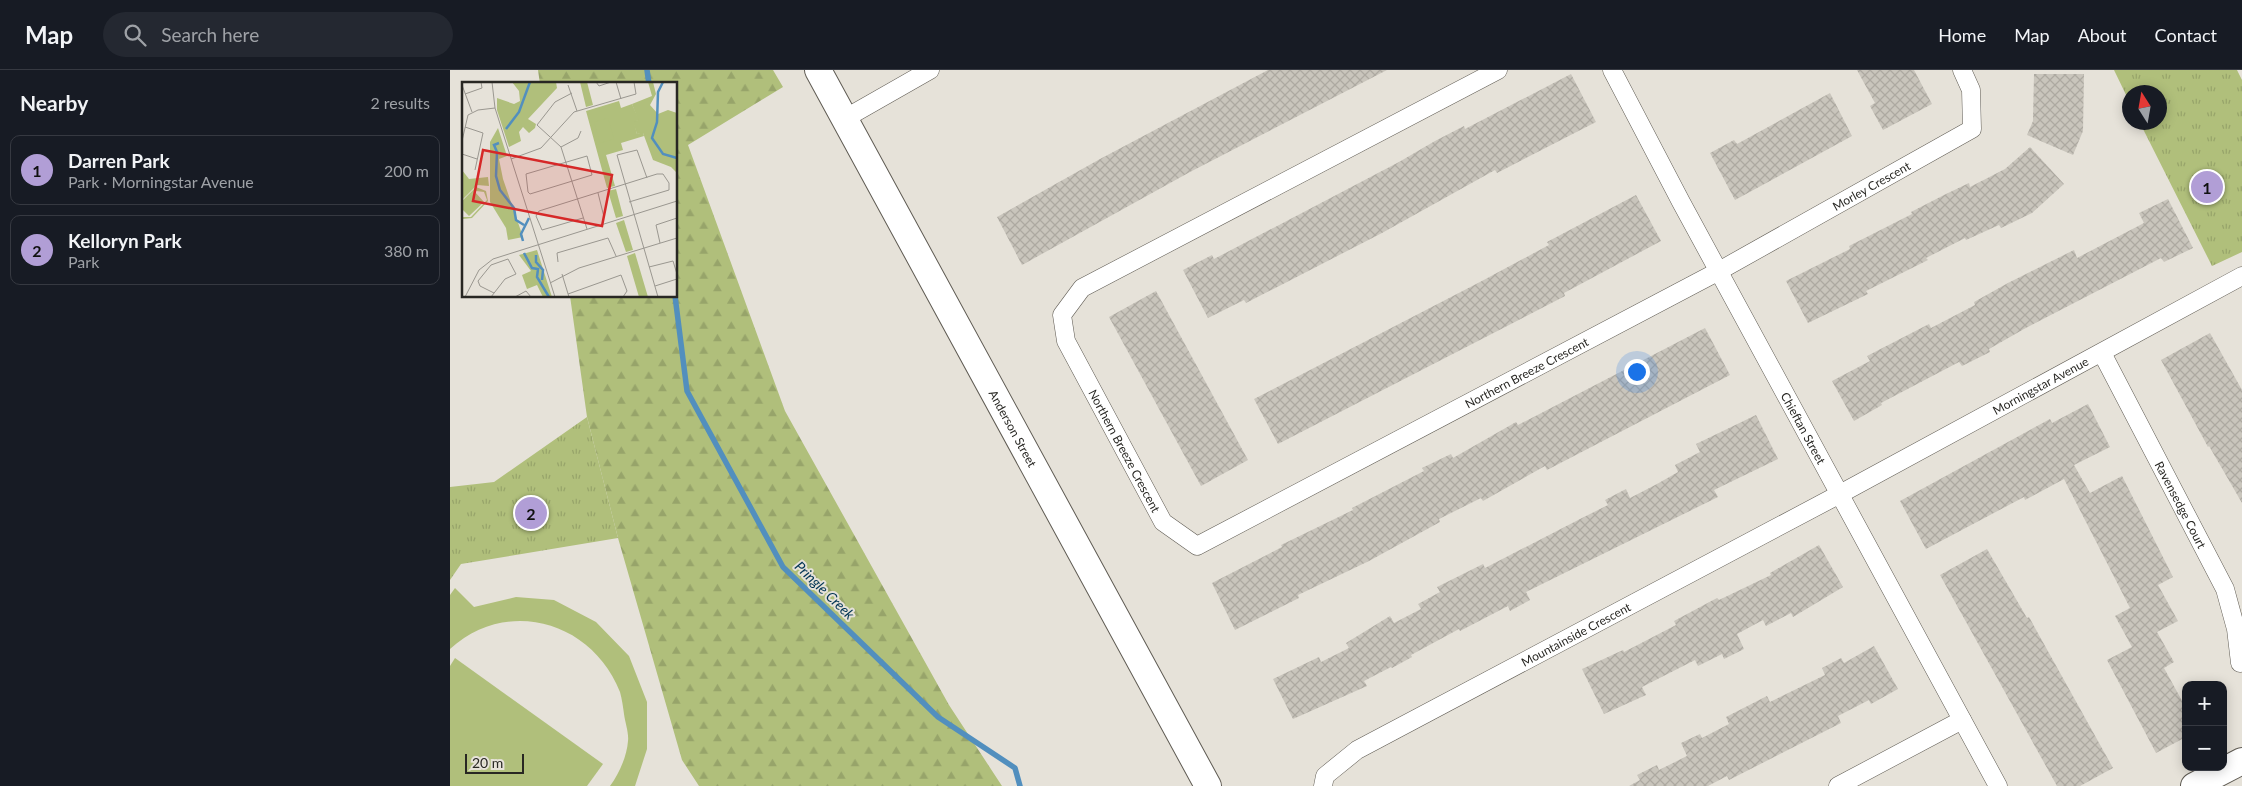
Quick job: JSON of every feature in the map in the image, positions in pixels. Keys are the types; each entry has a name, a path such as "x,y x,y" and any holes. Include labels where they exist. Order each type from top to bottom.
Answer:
{"street":[{"name":"Anderson Street","path":"818,70 1208,786"},
{"path":"844,119 930,70"},
{"name":"Northern Breeze Crescent","path":"1498,70 1082,288 1062,315 1066,341 1162,522 1197,546 1719,271"},
{"name":"Chieftan Street","path":"1612,70 1998,786"},
{"name":"Morley Crescent","path":"1719,271 1972,129 1971,90 1962,70"},
{"name":"Morningstar Avenue","path":"1840,494 2242,276"},
{"name":"Ravensedge Court","path":"2102,353 2225,589 2236,629 2240,663"},
{"name":"Mountainside Crescent","path":"1323,786 1325,776 1358,750 1840,494"},
{"path":"1838,786 1962,720"},
{"path":"2194,786 2242,761"}],"green space":[{"path":"538,70 773,70 783,87 688,145 785,411 949,705 1002,786 699,786 682,760 618,538 587,417 570,298 678,298 678,82 540,82"},
{"path":"2114,70 2237,70 2242,80 2242,252 2212,266 2144,130 2167,130 2167,85 2122,85 2122,87"},
{"path":"587,417 618,538 461,564 450,580 450,487 494,482"},
{"path":"455,588 474,607 516,597 554,600 596,622 629,656 647,702 647,749 635,786 610,786 624,759 628,741 627,731 620,692 607,668 590,648 569,633 546,624 521,621 497,624 473,633 450,649 450,595"},
{"path":"455,658 603,764 587,786 450,786 450,666"}],"building":[{"path":"1268,70 1387,70 1190,172 1022,265 997,217 1100,159"},
{"path":"1857,70 1914,70 1932,104 1883,130 1870,106 1875,103"},
{"path":"1571,74 1596,122 1497,173 1495,170 1382,233 1246,303 1244,300 1208,318 1183,270 1212,255 1214,259 1399,162 1435,141 1464,126 1465,129"},
{"path":"2034,74 2084,74 2083,131 2073,155 2027,135 2033,121"},
{"path":"1830,93 1852,136 1735,200 1710,153 1734,140 1737,144"},
{"path":"2030,147 2064,184 2032,213 2001,228 1999,225 1966,240 1965,238 1926,258 1928,260 1866,291 1868,294 1808,323 1786,281 1850,249 1849,246 1912,214 1911,212 1944,195 1969,183 1970,187 2005,169"},
{"path":"1636,195 1661,241 1564,293 1565,296 1278,444 1254,399 1480,282 1549,245 1547,242"},
{"path":"2168,199 2193,248 2164,262 2161,258 2024,329 1989,349 1990,352 1962,366 1959,362 1881,403 1882,405 1854,421 1832,381 1870,361 1867,356 1929,324 1931,328 1975,305 1974,302 2008,283 2074,250 2077,258 2144,223 2139,213"},
{"path":"1156,291 1248,460 1201,486 1109,317"},
{"path":"1705,328 1730,375 1547,470 1545,466 1483,501 1481,498 1439,519 1440,522 1369,561 1298,595 1299,598 1235,630 1212,583 1282,547 1281,545 1353,510 1352,508 1424,471 1422,468 1451,454 1453,458 1516,422 1518,425"},
{"path":"2210,333 2242,390 2242,503 2208,447 2161,360"},
{"path":"2088,404 2110,447 2074,465 2090,493 2122,476 2173,577 2158,585 2178,621 2157,632 2174,662 2164,668 2182,701 2182,739 2156,753 2107,660 2132,647 2115,616 2130,608 2064,479 2025,500 2024,497 1926,549 1900,501 2050,419 2052,423"},
{"path":"1756,415 1778,459 1714,490 1718,497 1526,592 1530,600 1510,611 1508,606 1460,631 1459,629 1411,655 1412,657 1392,668 1364,681 1367,686 1293,719 1273,679 1319,657 1321,662 1349,648 1346,643 1390,616 1394,623 1421,609 1418,604 1440,592 1437,587 1483,564 1485,568 1608,505 1605,500 1626,489 1630,498 1657,484 1678,472 1675,465 1700,452 1696,444"},
{"path":"1819,545 1843,587 1793,617 1791,613 1766,626 1763,620 1737,634 1744,649 1724,659 1722,654 1698,666 1695,660 1642,687 1646,695 1604,714 1582,669 1623,650 1624,652 1676,625 1674,621 1717,598 1719,600 1771,575 1770,573"},
{"path":"1987,549 2027,618 2029,617 2113,768 2080,786 2057,786 1940,575"},
{"path":"1874,646 1898,689 1871,704 1869,700 1838,716 1841,723 1729,780 1727,776 1708,786 1629,786 1640,780 1637,775 1657,765 1659,770 1687,756 1681,743 1700,734 1702,738 1729,724 1726,717 1767,696 1770,702 1825,675 1822,668 1841,658 1844,663"}],"waterway":[{"name":"Pringle Creek","path":"647,70 649,82"},
{"name":"Pringle Creek","path":"675,298 687,391 783,567 938,717 1015,768 1020,786"}],"place":[{"name":"Darren Park","path":"2207,187"},
{"name":"Kelloryn Park","path":"531,513"}]}
